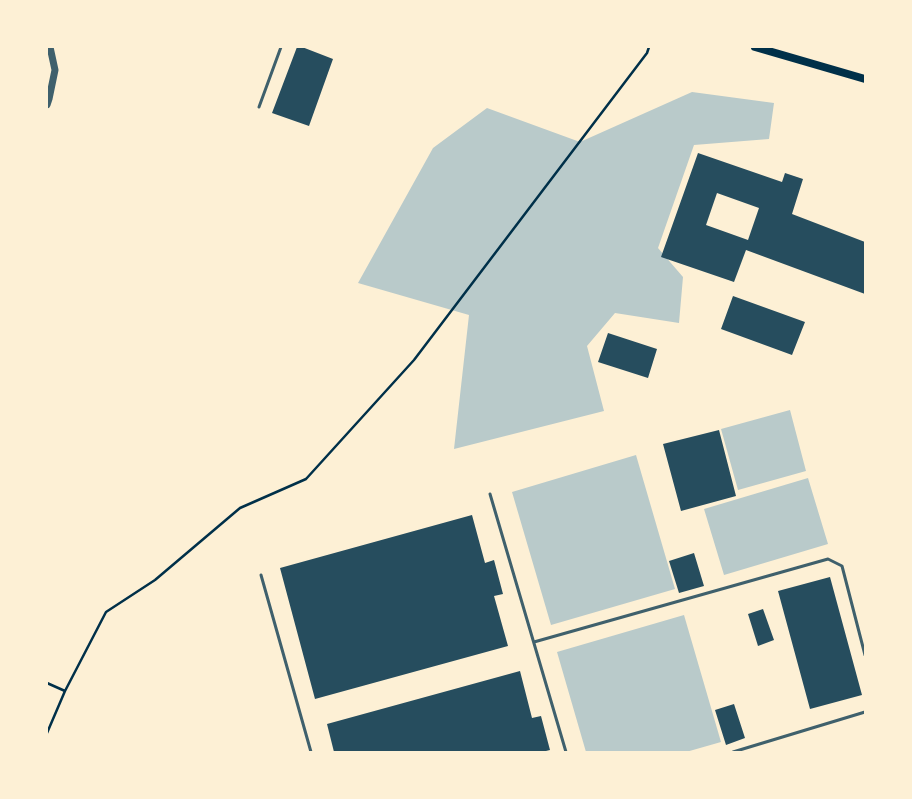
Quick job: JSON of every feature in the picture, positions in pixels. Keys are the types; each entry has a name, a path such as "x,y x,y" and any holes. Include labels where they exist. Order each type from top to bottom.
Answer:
{"main road":[{"path":"755,47 865,79"}],"street":[{"path":"47,105 54,70 50,47"}],"lane":[{"path":"258,107 281,47"},
{"path":"490,494 566,752"},
{"path":"534,642 828,559 842,566 865,655"},
{"path":"261,575 311,752"},
{"path":"733,752 865,712"}],"path":[{"path":"47,733 65,691 106,612 155,580 240,508 306,479 414,360 642,60 647,53 648,47"},
{"path":"47,683 65,691"}],"shaded area":[{"path":"692,92 774,103 769,139 694,145 658,248 683,277 679,323 615,313 587,346 604,411 454,449 469,315 358,283 433,148 487,108 580,142"},
{"path":"790,410 806,471 738,490 721,429"},
{"path":"636,455 675,589 551,625 512,492"},
{"path":"808,478 828,544 724,575 704,509"},
{"path":"684,615 721,742 686,752 586,752 557,652"}],"building":[{"path":"297,47 302,47 333,59 309,126 272,113"},
{"path":"698,153 782,182 785,173 803,179 792,214 865,242 865,294 746,250 734,282 661,257","holes":["717,193 759,208 748,240 706,225"]},
{"path":"733,296 805,322 792,355 721,329"},
{"path":"608,333 657,349 648,378 598,362"},
{"path":"719,430 736,496 681,511 663,444"},
{"path":"472,515 485,563 494,560 503,594 494,596 508,646 315,699 280,568"},
{"path":"694,553 704,586 679,593 669,561"},
{"path":"830,577 862,695 810,709 778,591"},
{"path":"763,609 774,640 758,646 748,614"},
{"path":"520,671 532,718 541,716 550,750 542,752 334,752 327,724"},
{"path":"734,704 745,738 726,745 715,710"}]}
